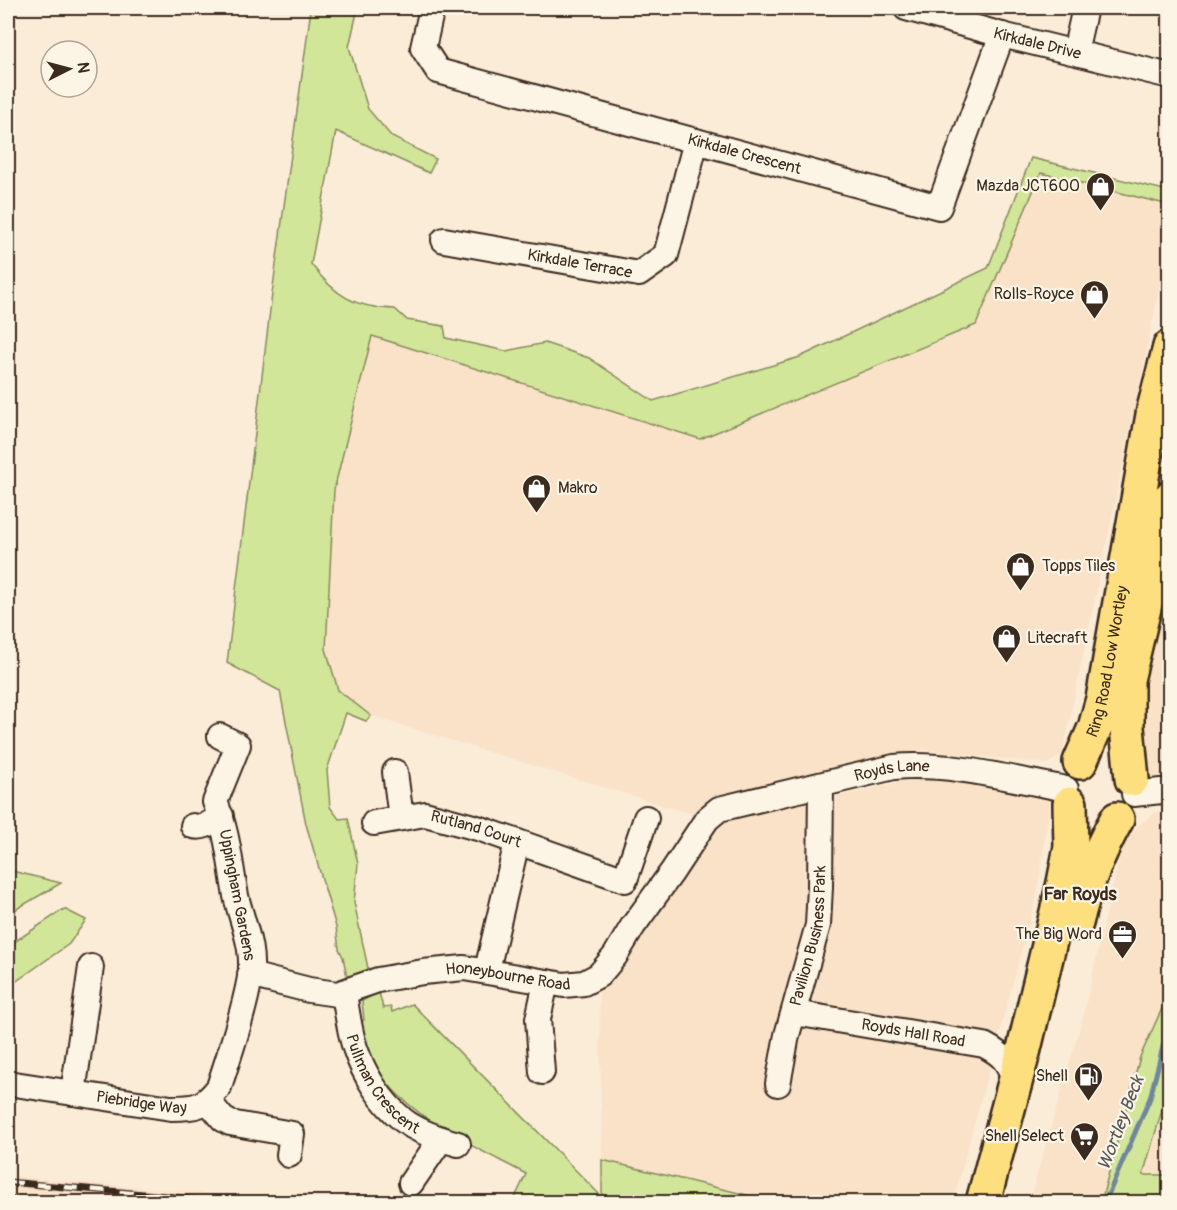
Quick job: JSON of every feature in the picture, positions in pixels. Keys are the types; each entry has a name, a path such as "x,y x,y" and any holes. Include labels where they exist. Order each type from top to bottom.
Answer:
{"highway":[{"name":"Ring Road Low Wortley","path":"982,1203 1016,1080 1071,847 1072,785 1095,728 1102,699 1154,410 1170,347"},
{"name":"Ring Road Low Wortley","path":"1128,797 1127,680 1170,498"},
{"path":"1002,1203 1044,1054 1084,888 1100,849 1128,797 1127,769 1109,757 1099,756 1072,785 1074,812 1087,821 1106,823 1128,797"}],"street":[{"name":"Kirkdale Crescent","path":"432,8 423,48 438,71 939,207 1002,35"},
{"name":"Kirkdale Drive","path":"906,8 1002,35 1170,76"},
{"path":"1075,52 1085,8"},
{"name":"Kirkdale Terrace","path":"444,240 639,274 666,255 696,141"},
{"name":"Uppingham Gardens","path":"220,736 238,745 215,802 221,816 233,867 236,894 250,951 250,975"},
{"name":"Royds Lane","path":"719,809 894,767 933,765 1072,785"},
{"path":"394,772 401,818"},
{"name":"Pavilion Business Park","path":"778,1083 787,1035 818,925 821,785"},
{"path":"1128,797 1161,791 1170,793"},
{"name":"Honeybourne Road","path":"250,975 309,990 337,994 378,980 464,968 486,970 564,986 584,983 599,975 615,956 707,819 719,809"},
{"name":"Rutland Court","path":"374,823 425,814 481,829 517,842 486,970"},
{"name":"Uppingham Gardens","path":"193,826 207,825 221,816"},
{"path":"517,842 625,880 646,818"},
{"name":"Piebridge Way","path":"73,1093 91,967"},
{"name":"Piebridge Way","path":"8,1083 171,1108 193,1108 208,1101 219,1087 250,975"},
{"path":"542,1072 538,1018 546,982"},
{"name":"Pullman Crescent","path":"344,993 354,1046 363,1070 380,1096 404,1121 450,1142 411,1183"},
{"name":"Royds Hall Road","path":"795,1013 984,1045 999,1052 1008,1062 1016,1080"},
{"name":"Piebridge Way","path":"208,1101 230,1124 292,1134 289,1155"}],"shaded area":[{"path":"1041,173 1169,205 1169,242 1063,753 1048,764 923,750 908,757 707,798 707,818 838,796 919,778 947,778 1051,798 1037,895 953,1202 776,1202 602,1160 599,975 707,819 371,716 338,690 326,650 334,490 372,336 700,439 976,325"},
{"path":"1169,498 1169,793 1134,794 1127,680"},
{"path":"1169,808 1169,993 1140,1057 1101,1202 1029,1202 1082,1020 1122,845 1140,824 1156,812"},
{"path":"1169,1086 1169,1175 1143,1175"},
{"path":"8,1176 302,1202 8,1202"}],"green space":[{"path":"309,8 358,8 349,47 368,109 392,137 436,159 429,173 336,131 311,264 320,275 338,292 357,303 395,309 407,320 444,326 446,338 506,351 545,343 589,358 653,401 800,357 988,268 1031,158 1169,191 1169,205 1041,173 976,325 700,439 372,336 334,490 326,649 338,690 371,716 366,721 346,713 327,770 330,807 339,819 348,818 358,864 354,902 369,973 348,982 336,927 306,824 280,691 227,663 272,294 310,16"},
{"path":"8,870 61,883 8,914"},
{"path":"64,909 86,920 69,944 8,987 8,946"},
{"path":"379,992 383,1008 391,1007 392,1012 412,1004 602,1197 602,1160 776,1202 513,1202 526,1174 434,1123 401,1097 378,1070 360,1023 364,1020 362,1001"},
{"path":"1169,993 1169,1086 1143,1175 1169,1175 1169,1202 1101,1202 1140,1057"}],"waterway":[{"name":"Wortley Beck","path":"1105,1202 1150,1098 1170,1019"}],"railway":[{"path":"8,1182 211,1202"},
{"path":"8,1199 58,1202"}],"place":[{"name":"Mazda JCT600","path":"1101,212"},
{"name":"Rolls-Royce","path":"1095,320"},
{"name":"Makro","path":"537,514"},
{"name":"Topps Tiles","path":"1021,592"},
{"name":"Litecraft","path":"1006,664"},
{"name":"The Big Word","path":"1123,960"},
{"name":"Shell","path":"1089,1102"},
{"name":"Shell Select","path":"1085,1162"}],"district":[{"name":"Far Royds","path":"1080,894"}]}
